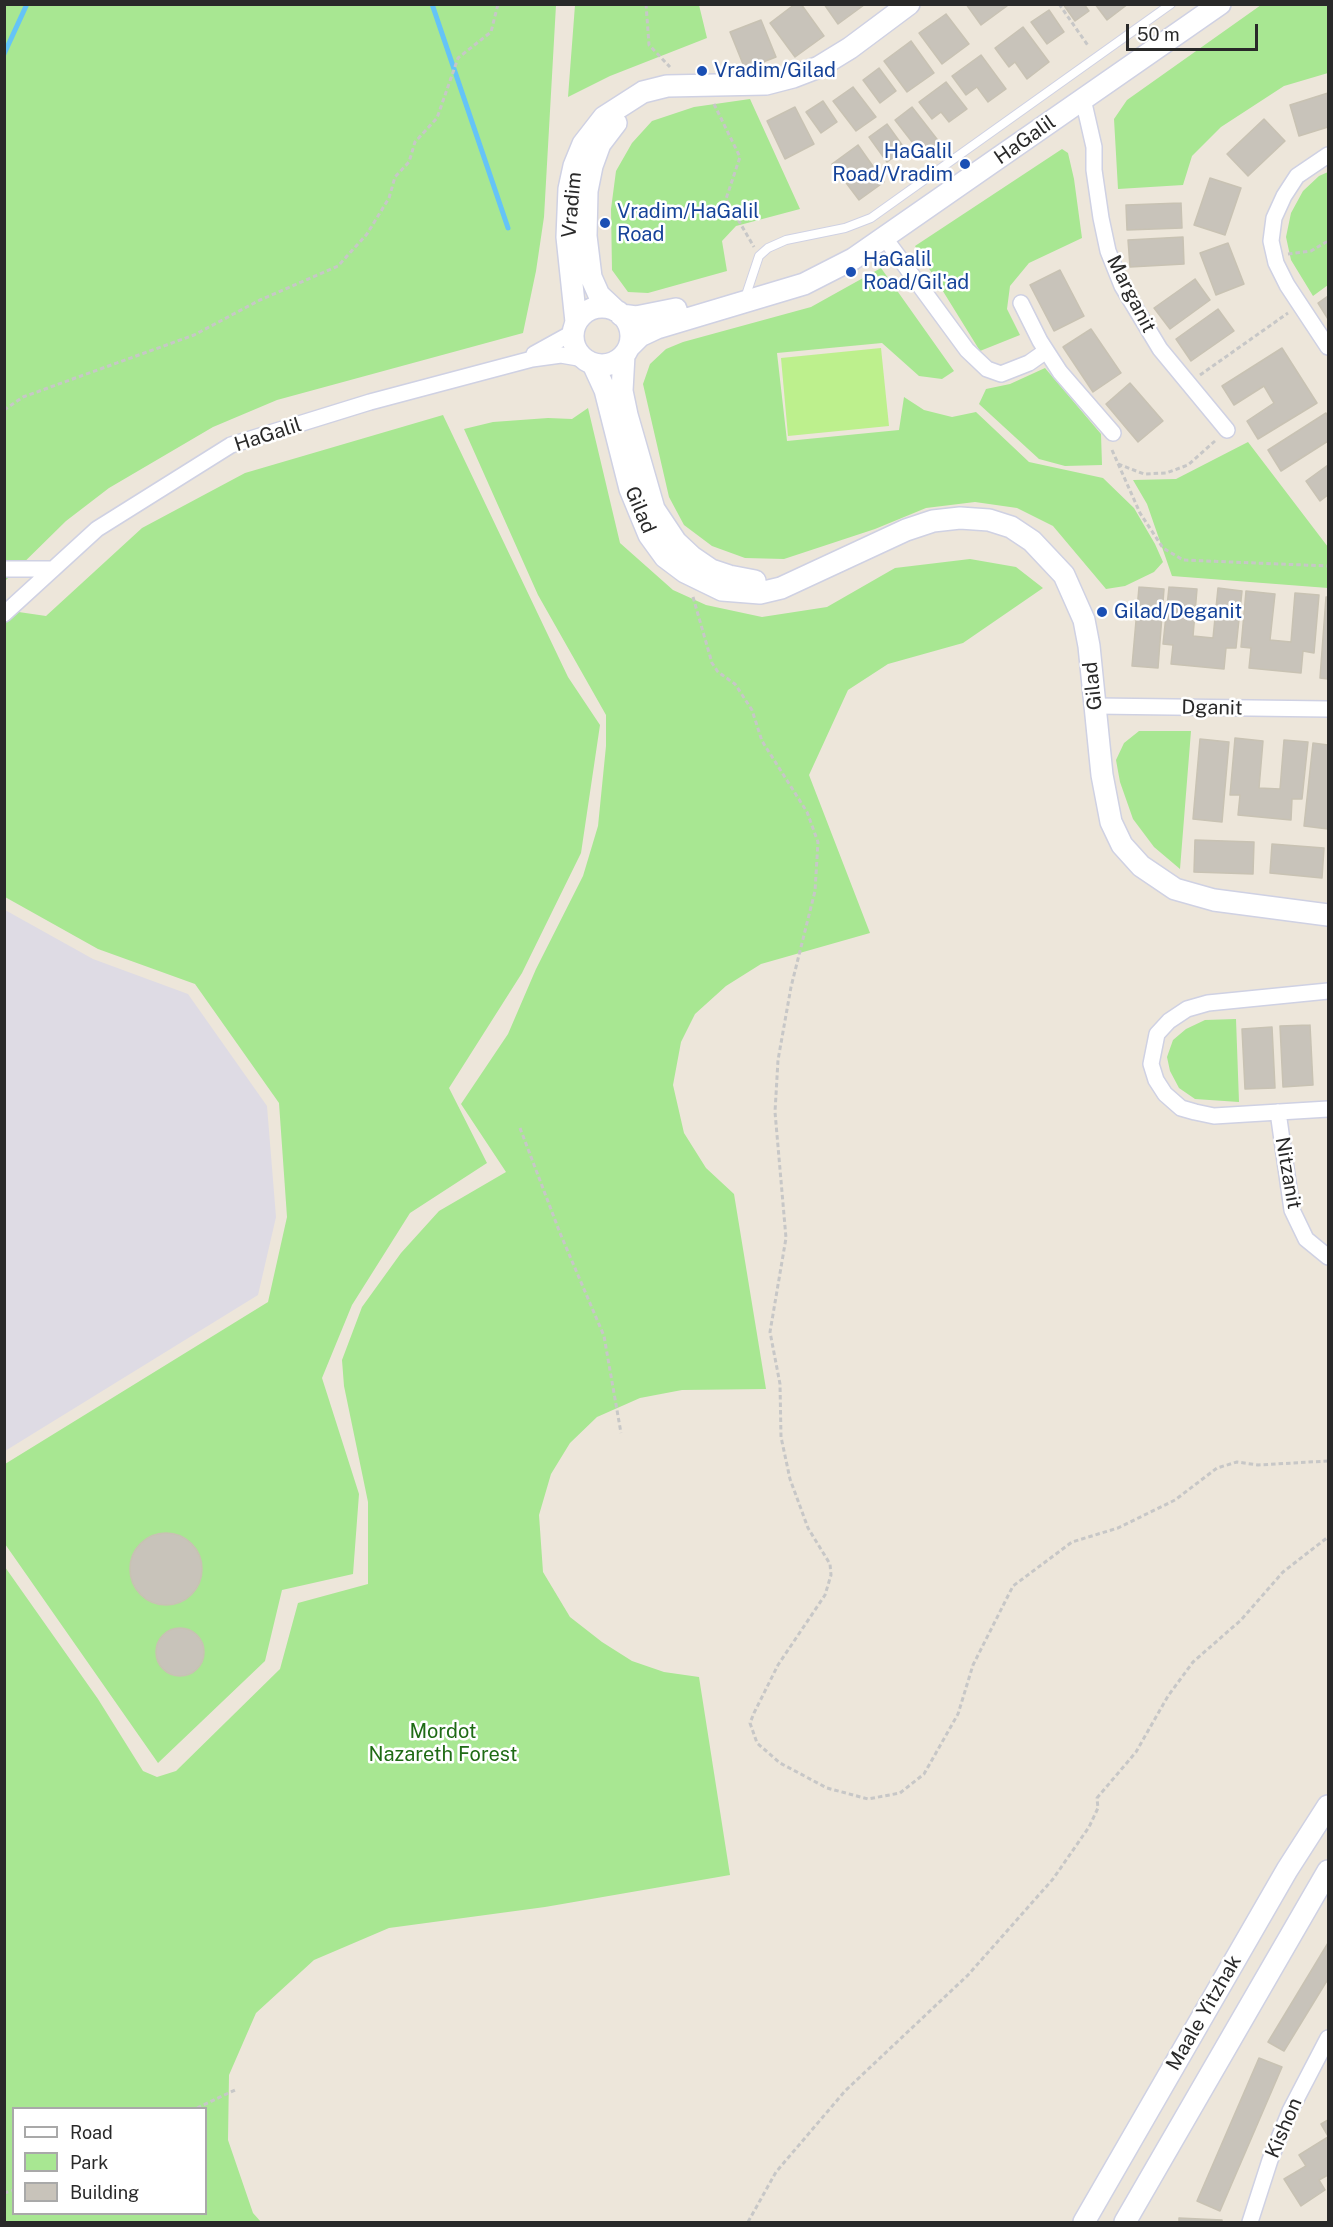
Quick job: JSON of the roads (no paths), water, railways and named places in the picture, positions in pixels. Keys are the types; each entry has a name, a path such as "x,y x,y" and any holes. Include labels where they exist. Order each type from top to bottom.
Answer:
{"street":[{"name":"Vradim","path":"574,328 567,214 573,166 583,144 604,117 643,92 667,86 766,84 793,77 819,67 850,48 909,4"},
{"name":"HaGalil","path":"626,351 640,336 657,328 769,296 827,273 885,237 1221,4"},
{"name":"Vradim","path":"618,312 599,295 588,262 586,214 592,166 600,144 625,113 642,101 690,87"},
{"name":"Marganit","path":"1083,99 1094,147 1094,170 1108,251 1122,286 1160,349 1227,430"},
{"path":"1329,155 1297,176 1274,218 1271,241 1287,285 1329,347"},
{"path":"885,237 967,350 987,369 1001,374 1029,363 1046,351"},
{"name":"HaGalil","path":"618,312 629,317 648,316 827,273"},
{"path":"1021,303 1046,351 1060,372 1113,433"},
{"path":"605,307 618,312 628,325 631,337 626,351 606,365 588,362 573,343 574,328 591,309 605,307"},
{"name":"HaGalil","path":"509,365 547,348 574,328"},
{"name":"Gilad","path":"626,351 622,390 646,489 654,509 676,542 711,570 748,580 774,582 822,569"},
{"name":"HaGalil","path":"4,614 97,529 231,445 370,402 509,365 561,355 588,362"},
{"name":"Gilad","path":"588,362 605,390 639,515 649,535 665,557 686,572 722,590 760,593 781,588 906,530 933,521 960,518 989,520 1011,527 1050,558 1075,596 1089,646 1102,775 1111,822 1122,845 1141,866 1175,890 1204,897 1329,915"},
{"path":"4,569 53,569"},
{"name":"Dganit","path":"1096,706 1329,709"},
{"path":"1329,991 1208,1003 1187,1009 1169,1021 1157,1034 1151,1064 1156,1080 1165,1094 1181,1108 1214,1116 1329,1109"},
{"name":"Nitzanit","path":"1278,1112 1292,1210 1306,1239 1329,1257"},
{"name":"Maale Yitzhak","path":"1084,2223 1281,1881 1329,1806"},
{"name":"Maale Yitzhak","path":"1125,2223 1329,1871"},
{"name":"Kishon","path":"1250,2223 1270,2160 1290,2111 1329,2038"}],"lane":[{"path":"747,292 759,256 768,248 786,240 845,228 871,218 1172,4"}],"waterway":[{"path":"4,54 27,4"},
{"path":"432,4 508,228"}],"place":[{"name":"Vradim/Gilad","path":"702,71"},
{"name":"HaGalil Road/Vradim","path":"965,164"},
{"name":"Vradim/HaGalil Road","path":"605,223"},
{"name":"HaGalil Road/Gil'ad","path":"851,272"},
{"name":"Gilad/Deganit","path":"1102,612"}],"park label":[{"name":"Mordot Nazareth Forest","path":"443,1744"}]}
